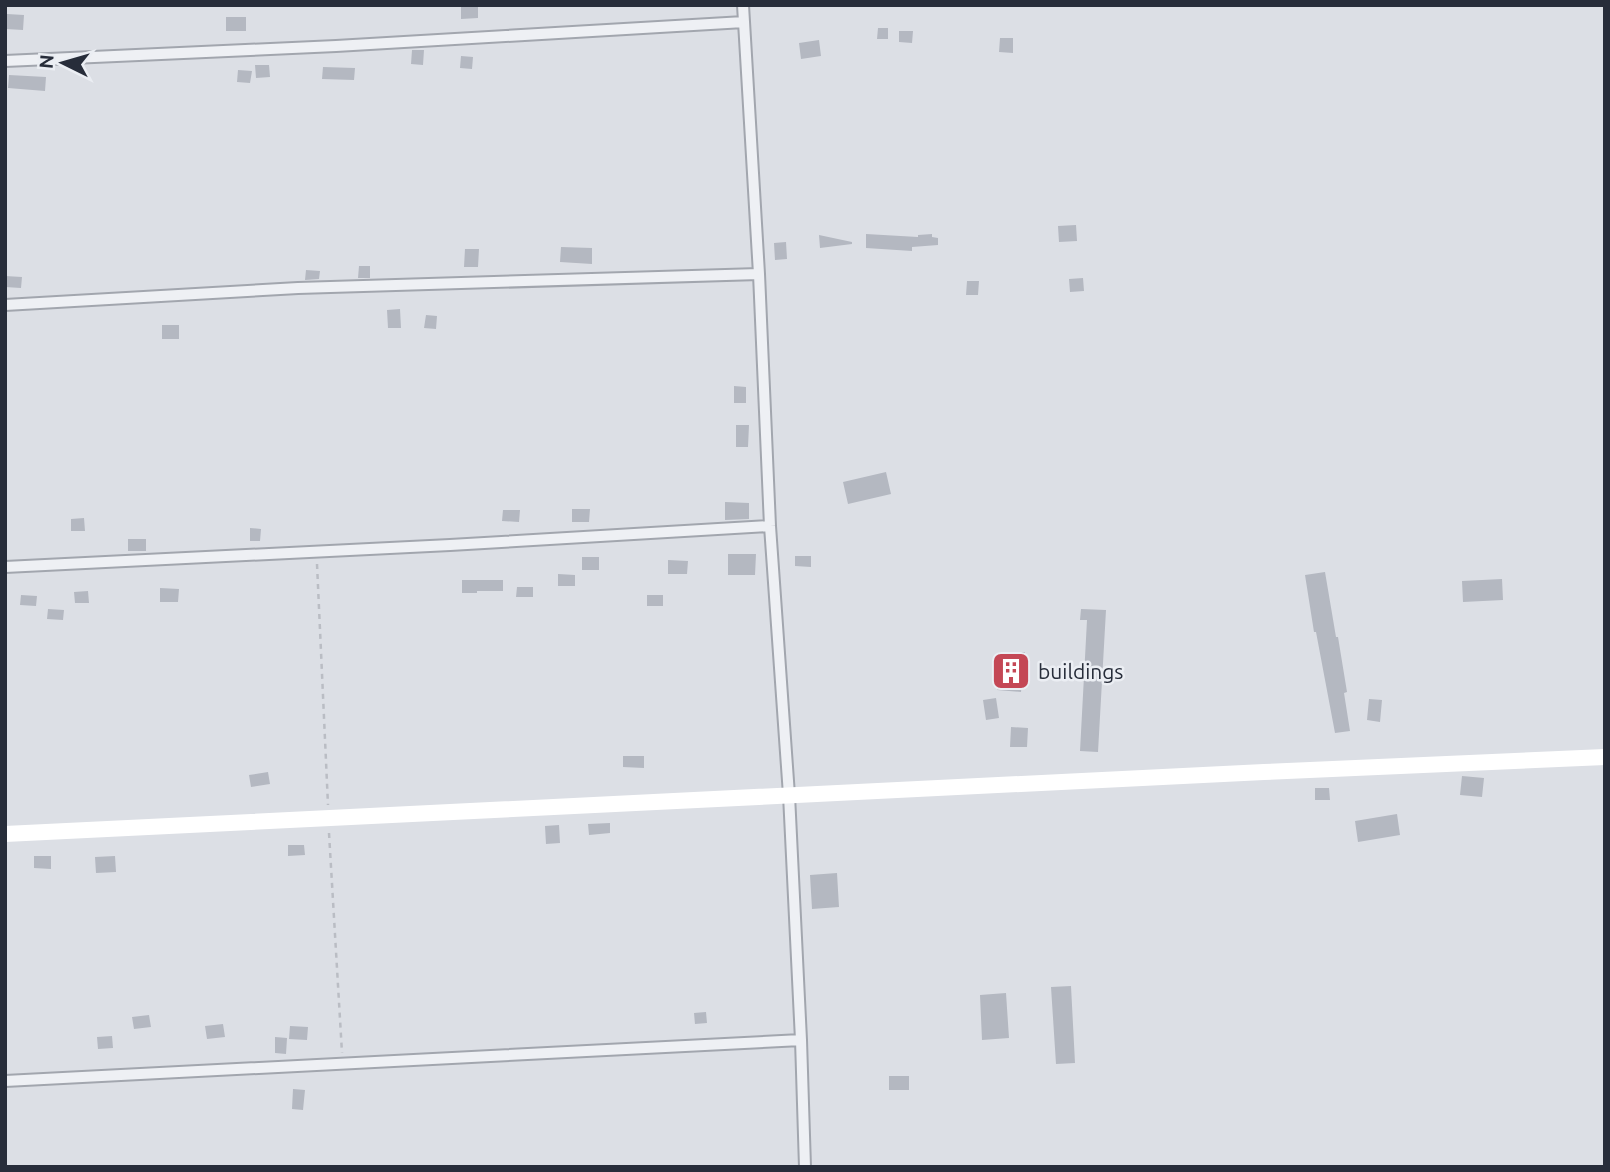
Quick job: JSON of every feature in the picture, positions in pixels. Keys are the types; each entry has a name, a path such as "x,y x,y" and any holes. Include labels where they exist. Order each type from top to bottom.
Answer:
{"street":[{"path":"743,5 770,526 789,795 805,1167"},
{"path":"5,61 336,46 744,22"},
{"path":"5,305 298,289 759,274"},
{"path":"5,567 770,526"},
{"path":"5,834 1605,757"},
{"path":"5,1081 801,1040"}],"building":[{"path":"461,5 478,5 478,18 461,19"},
{"path":"7,14 24,15 23,30 6,29"},
{"path":"226,17 246,17 246,31 226,31"},
{"path":"878,28 888,28 888,39 877,39"},
{"path":"899,31 913,31 912,43 899,42"},
{"path":"1000,38 1013,38 1013,53 999,52"},
{"path":"819,40 821,56 801,59 799,43"},
{"path":"412,50 424,50 423,65 411,64"},
{"path":"461,56 473,57 472,69 460,68"},
{"path":"255,65 269,65 270,77 256,78"},
{"path":"323,67 355,68 354,80 322,79"},
{"path":"238,70 252,71 250,83 237,82"},
{"path":"9,75 46,77 45,91 8,88"},
{"path":"1076,225 1077,241 1059,242 1058,226"},
{"path":"866,234 918,237 932,234 932,237 938,238 938,245 912,247 912,251 866,248"},
{"path":"819,235 852,242 852,244 820,248"},
{"path":"786,242 787,259 775,260 774,243"},
{"path":"561,247 592,248 592,264 560,262"},
{"path":"465,249 479,249 478,267 464,267"},
{"path":"359,266 370,266 370,278 358,278"},
{"path":"306,270 320,271 319,279 305,280"},
{"path":"5,276 22,277 21,288 5,287"},
{"path":"1083,278 1084,291 1070,292 1069,279"},
{"path":"967,281 979,281 978,295 966,295"},
{"path":"400,309 401,328 388,328 387,310"},
{"path":"426,315 437,316 436,329 424,328"},
{"path":"162,325 179,325 179,339 162,339"},
{"path":"734,386 746,387 746,403 734,403"},
{"path":"736,425 749,425 748,447 736,447"},
{"path":"886,472 891,494 848,504 843,482"},
{"path":"725,502 749,503 749,519 725,520"},
{"path":"572,509 590,509 589,522 572,522"},
{"path":"503,510 520,510 519,522 502,521"},
{"path":"84,518 85,531 71,531 71,519"},
{"path":"250,528 261,529 260,541 250,541"},
{"path":"128,539 146,539 146,551 128,551"},
{"path":"728,554 756,554 755,575 728,575"},
{"path":"795,556 811,556 811,567 795,566"},
{"path":"582,557 599,557 599,570 582,570"},
{"path":"668,560 688,561 687,574 668,574"},
{"path":"1325,572 1347,692 1344,693 1350,731 1335,733 1305,575"},
{"path":"558,574 575,575 575,586 558,586"},
{"path":"1502,579 1503,600 1463,602 1462,581"},
{"path":"462,580 503,580 503,591 462,593"},
{"path":"517,587 533,587 533,597 516,597"},
{"path":"160,588 179,589 178,602 160,602"},
{"path":"88,591 89,603 75,603 74,592"},
{"path":"21,595 37,596 36,606 20,605"},
{"path":"647,595 663,595 663,606 647,606"},
{"path":"48,609 64,610 63,620 47,619"},
{"path":"1081,609 1106,610 1098,752 1080,751 1087,620 1080,620"},
{"name":"buildings","path":"1000,652 1025,652 1021,692 997,690"},
{"path":"996,698 999,718 986,720 983,700"},
{"path":"1369,699 1382,700 1380,722 1367,720"},
{"path":"1011,727 1028,728 1027,747 1010,747"},
{"path":"623,756 644,756 644,768 623,767"},
{"path":"268,772 270,784 251,787 249,775"},
{"path":"1462,776 1484,778 1482,797 1460,795"},
{"path":"1315,788 1329,788 1330,800 1315,800"},
{"path":"1397,814 1400,835 1358,842 1355,821"},
{"path":"610,823 610,833 589,835 588,824"},
{"path":"559,825 560,843 546,844 545,826"},
{"path":"288,845 304,845 305,855 288,856"},
{"path":"34,856 51,856 51,869 34,868"},
{"path":"115,856 116,872 96,873 95,857"},
{"path":"837,873 839,907 812,909 810,875"},
{"path":"1071,986 1075,1063 1056,1064 1051,987"},
{"path":"1006,993 1009,1038 982,1040 980,995"},
{"path":"706,1012 707,1023 695,1024 694,1013"},
{"path":"149,1015 151,1027 134,1029 132,1017"},
{"path":"223,1024 225,1037 207,1039 205,1026"},
{"path":"290,1026 308,1027 307,1040 289,1039"},
{"path":"112,1036 113,1048 98,1049 97,1037"},
{"path":"275,1037 287,1038 286,1054 275,1053"},
{"path":"889,1076 909,1076 909,1090 889,1090"},
{"path":"293,1089 305,1090 303,1110 292,1109"}],"place":[{"name":"buildings","path":"1011,671"}]}
